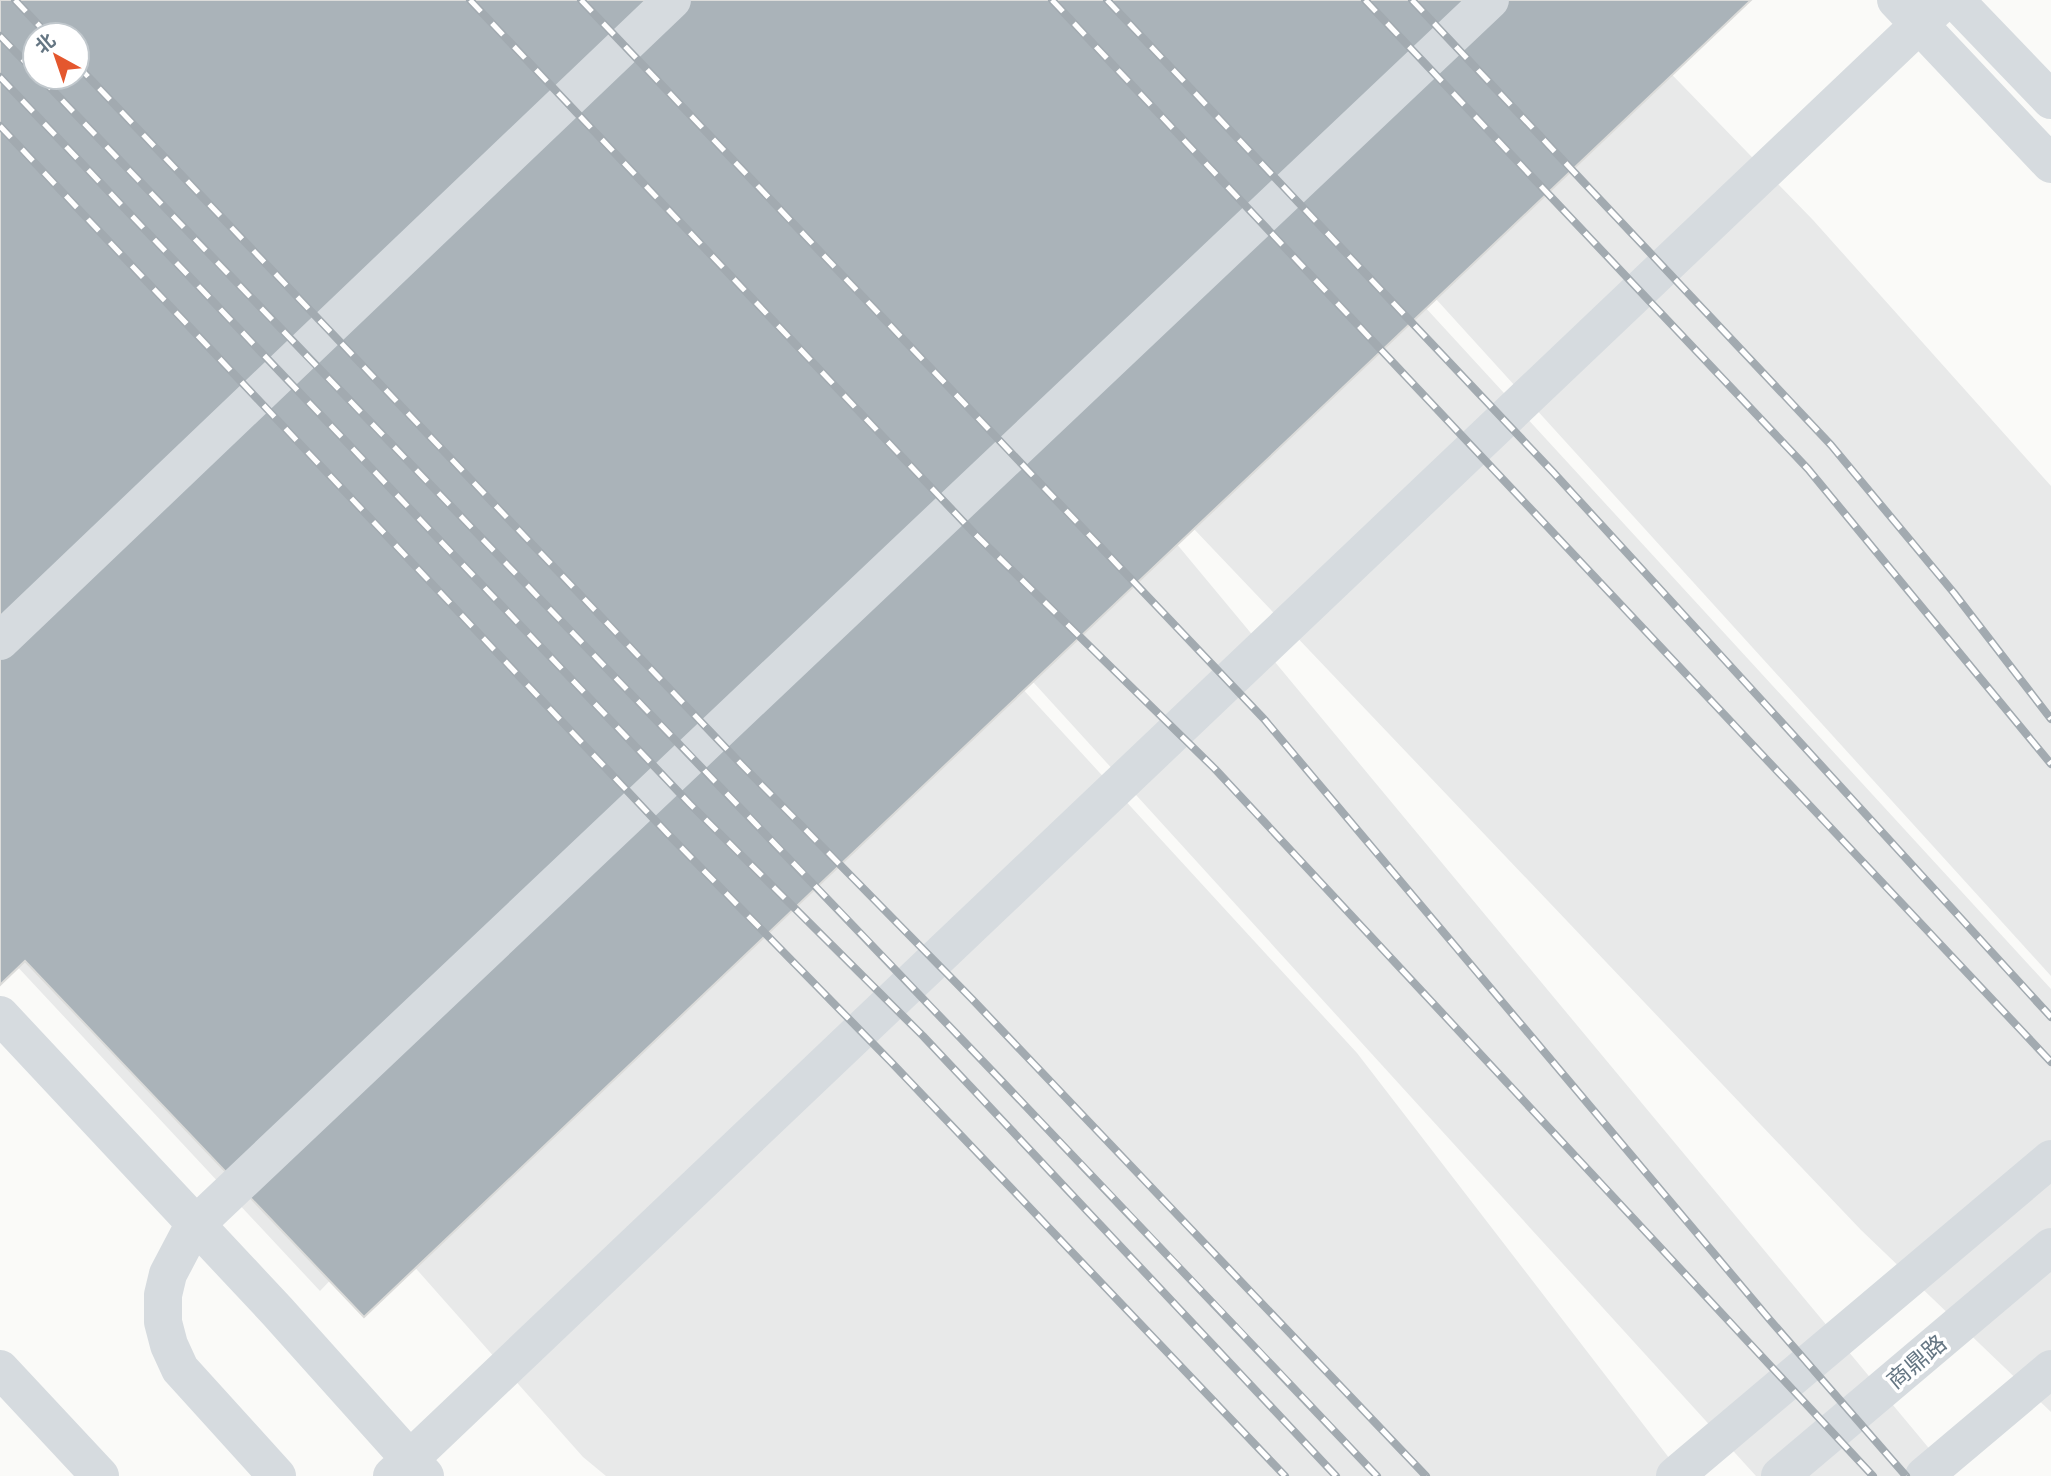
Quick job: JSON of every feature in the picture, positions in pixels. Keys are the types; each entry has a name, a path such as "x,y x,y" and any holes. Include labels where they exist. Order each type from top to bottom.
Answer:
{"street":[{"path":"0,641 672,0"},
{"path":"277,1476 180,1369 169,1345 163,1322 163,1295 173,1259 188,1236 218,1204 1490,0"},
{"path":"1896,0 2051,164"},
{"path":"392,1476 1945,0"},
{"path":"1955,0 2051,100"},
{"path":"0,1015 268,1300 425,1476"},
{"path":"1675,1476 2051,1158"},
{"name":"商鼎路","path":"1780,1476 2051,1247"},
{"path":"0,1369 100,1476"},
{"path":"1924,1476 2051,1369"}],"shaded area":[{"path":"0,0 371,0 964,625 1357,1053 1683,1476 606,1476 583,1457 380,1228 320,1291 0,948"},
{"path":"1618,19 1813,220 2051,486 2051,976 1386,244"},
{"path":"1368,245 2051,989 2051,1412 1861,1230 1134,466"},
{"path":"1121,477 1952,1476 1756,1476 974,617"}],"building":[{"path":"0,0 1751,0 364,1317 25,961 0,985"}],"railway":[{"path":"15,0 35,21"},
{"path":"470,0 975,534 1215,769 1873,1476"},
{"path":"581,0 1264,719 1770,1320 1906,1476"},
{"path":"1052,0 2051,1062"},
{"path":"1107,0 1553,472 2051,1017"},
{"path":"1365,0 1808,469 2051,764"},
{"path":"1412,0 1831,445 1954,593 2051,719"},
{"path":"0,36 21,58"},
{"path":"0,77 690,804 923,1036 1336,1476"},
{"path":"91,80 742,765 972,999 1426,1476"},
{"path":"53,91 1377,1476"},
{"path":"0,126 668,834 892,1063 1285,1476"}]}
